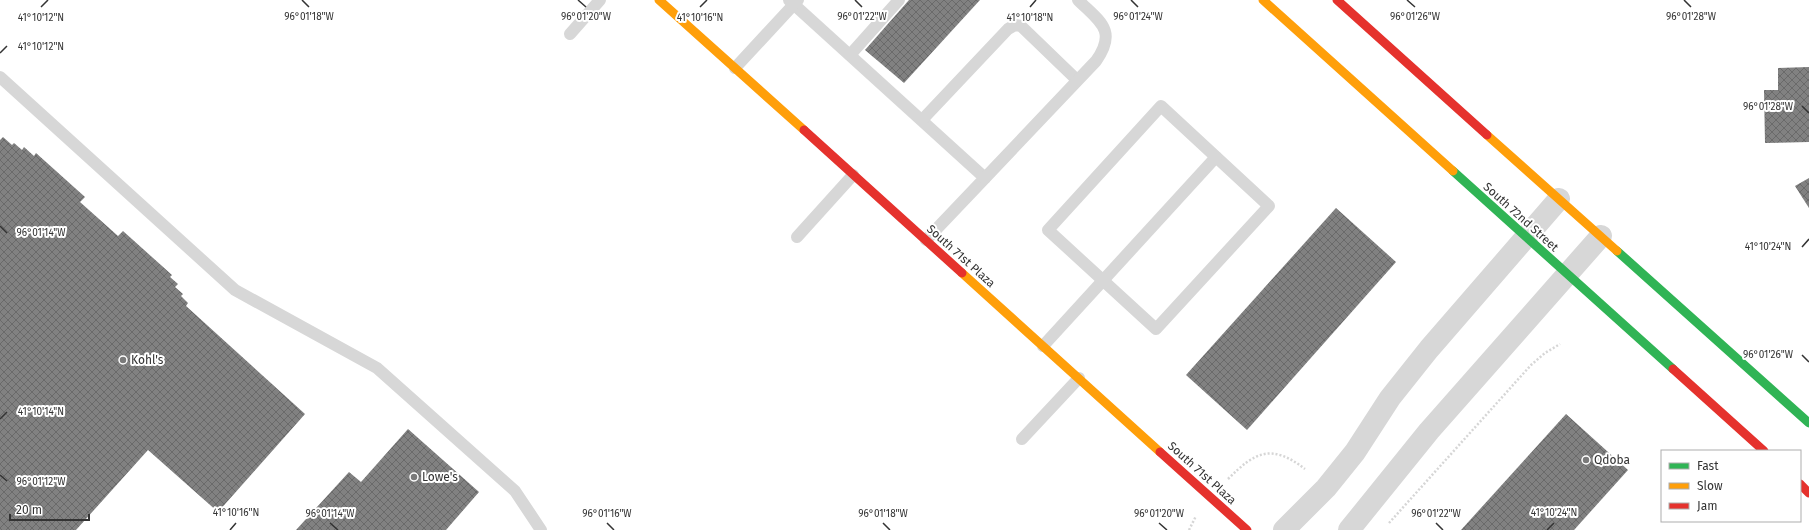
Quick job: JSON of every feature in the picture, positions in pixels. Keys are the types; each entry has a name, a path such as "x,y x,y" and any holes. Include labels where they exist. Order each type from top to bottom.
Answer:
{"main road":[{"name":"South 71st Plaza","path":"659,0 1247,530"},
{"name":"South 72nd Street","path":"1263,0 1763,450"},
{"path":"1337,0 1809,423"},
{"path":"1801,485 1809,493"}],"street":[{"path":"1284,530 1326,488 1355,452 1390,398 1429,349 1559,200"},
{"path":"1349,530 1429,431 1600,236"}],"lane":[{"path":"570,34 600,0"},
{"path":"850,55 899,0"},
{"path":"926,240 1104,50 1107,36 1103,25 1078,0"},
{"path":"735,68 793,1 985,178"},
{"path":"922,120 1008,29 1015,25 1021,26 1077,80"},
{"path":"0,77 235,290 377,368 515,491 541,530"},
{"path":"1160,106 1269,206 1156,329 1103,280 1048,230 1160,106"},
{"path":"1043,346 1216,157"},
{"path":"797,237 853,175"},
{"path":"1022,439 1079,378"}],"path":[{"path":"1388,524 1531,365 1545,353 1560,344"},
{"path":"1189,530 1193,519 1240,466 1260,454 1280,454 1305,469"}],"building":[{"path":"909,0 980,0 904,83 865,50"},
{"path":"1809,67 1809,142 1765,143 1764,90 1778,90 1778,68"},
{"name":"Kohl's","path":"3,137 12,145 14,143 22,150 24,147 34,156 36,153 85,197 80,202 118,236 123,231 172,275 170,277 178,284 175,287 183,294 181,296 188,303 186,306 305,414 218,512 148,450 76,530 0,530 0,140"},
{"path":"1809,178 1809,208 1795,186"},
{"path":"1336,208 1396,262 1247,430 1186,375"},
{"path":"1566,414 1628,470 1574,530 1461,530"},
{"name":"Lowe's","path":"408,429 479,492 446,530 296,530 349,472 361,482"}],"traffic: fast":[{"path":"1453,171 1673,369"},
{"path":"1617,251 1809,423"}],"traffic: slow":[{"path":"659,0 804,130"},
{"path":"1263,0 1453,171"},
{"path":"1487,135 1617,251"},
{"path":"962,273 1160,452"}],"traffic: jam":[{"path":"1337,0 1487,135"},
{"path":"804,130 962,273"},
{"path":"1673,369 1763,450"},
{"path":"1160,452 1247,530"},
{"path":"1801,485 1809,493"}],"place":[{"name":"Kohl's","path":"123,360"},
{"name":"Qdoba","path":"1586,460"},
{"name":"Lowe's","path":"414,477"}]}
